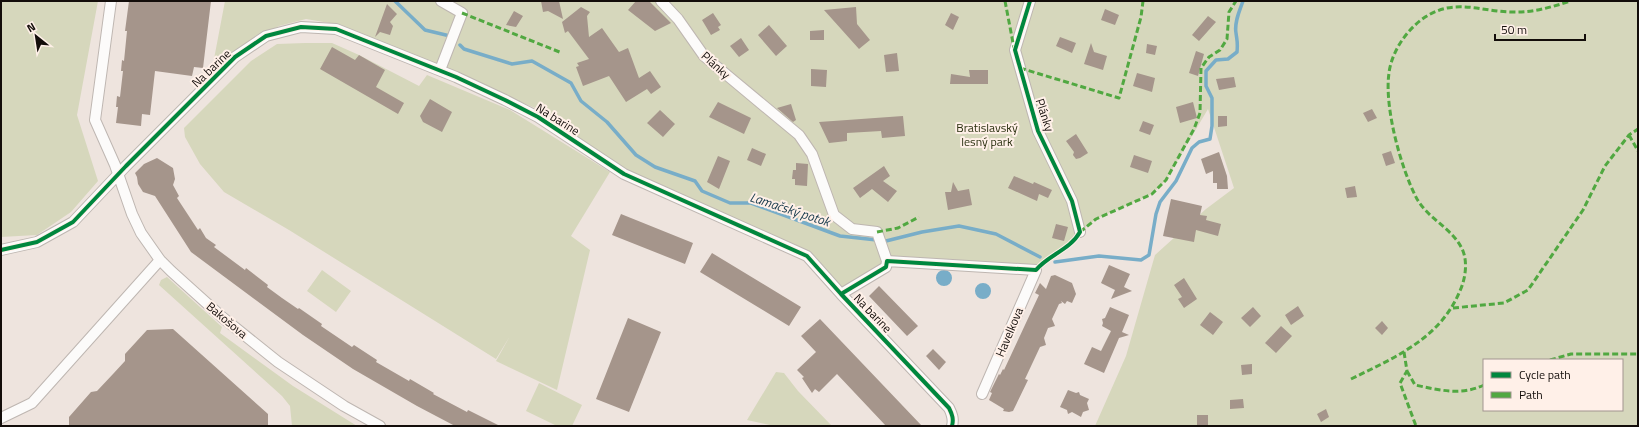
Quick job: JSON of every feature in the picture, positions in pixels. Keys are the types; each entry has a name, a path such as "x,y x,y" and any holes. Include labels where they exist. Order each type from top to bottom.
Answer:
{"street":[{"name":"Bakošova","path":"111,1 95,120 119,174 132,214 141,234 160,260 222,317 278,362 344,406 380,426"},
{"path":"440,70 462,13 441,1"},
{"name":"Plánky","path":"661,1 678,19 704,56 799,135 812,154 834,216 852,229 878,233 887,261"},
{"name":"Plánky","path":"1030,1 1015,50 1038,131 1072,201 1080,232"},
{"name":"Na barine","path":"1,250 37,242 73,222 235,57 266,36 301,27 336,29 440,70 505,100 538,117 624,174 807,256 949,408 952,414 952,426"},
{"path":"3,415 32,403 160,260"},
{"path":"841,294 886,267 887,261"},
{"name":"Havelkova","path":"887,261 1036,270 982,394"}],"green space":[{"path":"1,1 98,1 77,115 98,181 71,212 37,235 1,237"},
{"name":"Bratislavský lesný park","path":"225,1 1638,1 1638,426 1095,426 1126,356 1155,255 1206,209 1234,188 1208,109 1166,180 1152,194 1096,219 1080,232 1076,240 1042,263 1036,270 887,261 841,294 807,256 617,169 542,111 341,25 306,19 279,26 240,47 219,64 214,59"},
{"path":"332,43 359,55 419,86 427,75 510,110 610,172 571,236 590,250 557,390 496,361 510,336 496,359 289,230 224,192 200,164 185,137 184,128 251,61 277,44"},
{"path":"322,270 351,291 336,312 307,291"},
{"path":"167,277 222,327 220,333 293,386 357,426 292,426 290,406 282,396 159,285 161,280"},
{"path":"776,372 784,373 798,391 832,426 774,426 747,420"},
{"path":"539,383 582,405 572,426 557,426 526,411"}],"water":[{"path":"941,270 947,270 952,275 950,284 947,286 941,286 936,281 936,275"},
{"path":"983,283 990,288 991,291 986,298 983,299 976,294 975,291 980,284"}],"building":[{"path":"129,1 211,1 203,68 194,67 192,76 155,71 150,115 142,114 141,126 116,123 118,107 116,107 117,96 120,97 123,71 121,71 122,60 124,61 127,31 125,31"},
{"path":"541,1 559,1 563,19 548,11 543,12"},
{"path":"636,1 649,1 671,23 655,31 628,10"},
{"path":"387,4 397,14 390,22 393,26 390,35 380,32 375,37"},
{"path":"581,7 590,12 587,16 589,37 602,28 619,52 628,48 639,78 650,71 661,87 651,94 647,89 626,102 609,76 583,86 576,67 579,66 577,63 589,59 568,31 565,33 562,22"},
{"path":"856,7 857,24 870,40 859,49 824,10"},
{"path":"1105,9 1119,15 1115,25 1101,20"},
{"path":"514,11 523,16 516,27 506,25"},
{"path":"713,13 721,25 718,27 720,30 711,35 702,20"},
{"path":"951,13 959,17 953,30 945,25"},
{"path":"1208,16 1216,22 1199,41 1192,35"},
{"path":"769,25 787,46 776,56 758,35"},
{"path":"824,30 824,40 810,40 810,31"},
{"path":"1060,37 1076,43 1072,53 1056,46"},
{"path":"741,38 749,50 739,57 730,46"},
{"path":"1091,43 1094,52 1107,56 1103,70 1084,64"},
{"path":"1147,44 1157,46 1155,55 1146,53"},
{"path":"332,47 355,60 359,55 385,70 376,87 404,103 398,114 320,69"},
{"path":"1196,51 1204,54 1198,76 1189,73"},
{"path":"897,53 899,71 886,72 884,55"},
{"path":"811,69 827,70 826,87 811,86"},
{"path":"969,70 988,70 988,84 950,84 951,74 970,77"},
{"path":"1137,73 1155,78 1152,92 1133,86"},
{"path":"1234,77 1236,87 1219,90 1216,79"},
{"path":"430,99 452,112 442,132 423,122 420,116"},
{"path":"718,102 751,118 744,134 709,117"},
{"path":"1193,102 1197,118 1180,123 1176,107"},
{"path":"791,104 796,120 793,122 777,108"},
{"path":"1372,109 1377,118 1368,122 1363,113"},
{"path":"660,110 675,124 663,137 647,123"},
{"path":"903,116 905,136 882,138 881,131 847,133 847,141 829,143 819,122"},
{"path":"1218,116 1227,116 1227,126 1218,127"},
{"path":"1143,121 1154,125 1150,135 1139,131"},
{"path":"1076,134 1088,153 1076,159 1073,155 1074,152 1066,141"},
{"path":"752,148 766,154 761,166 747,160"},
{"path":"1391,151 1395,163 1386,166 1382,154"},
{"path":"1219,152 1227,176 1228,189 1217,189 1217,183 1213,183 1213,171 1206,174 1201,159"},
{"path":"1134,155 1152,161 1148,173 1130,167"},
{"path":"718,156 730,161 719,189 707,182"},
{"path":"157,158 173,168 175,179 173,185 179,196 177,198 198,230 200,228 206,238 216,245 214,247 245,270 246,268 268,285 267,287 322,324 321,326 352,347 354,345 377,360 376,362 409,381 410,379 434,393 433,394 467,412 468,410 500,426 455,426 417,406 353,369 303,335 191,252 155,196 143,192 138,184 135,173 144,164"},
{"path":"796,163 808,164 807,186 795,185 795,179 792,179 793,170 796,170"},
{"path":"884,166 890,176 883,181 897,191 888,202 872,189 860,198 853,188"},
{"path":"1014,176 1033,184 1034,182 1052,190 1048,198 1039,194 1037,201 1008,188"},
{"path":"953,182 958,191 969,189 972,205 948,210 945,192 951,192"},
{"path":"1355,186 1357,197 1347,198 1345,188"},
{"path":"1171,199 1202,206 1200,215 1207,216 1206,220 1221,224 1218,236 1196,230 1194,242 1163,236"},
{"path":"621,214 693,243 685,264 612,235"},
{"path":"1056,224 1068,227 1064,241 1052,238"},
{"path":"712,253 801,307 789,326 700,272"},
{"path":"1109,265 1130,274 1124,287 1132,291 1111,299 1115,290 1101,283"},
{"path":"1055,275 1072,283 1076,294 1072,303 1067,301 1065,304 1061,301 1062,303 1059,304 1052,319 1055,326 1048,328 1044,338 1046,345 1040,347 1025,379 1028,380 1013,411 1003,411 1004,409 989,400 992,393 990,392 999,374 1000,375 1003,369 1004,370 1039,295 1035,293 1040,283 1046,289 1051,276"},
{"path":"1184,278 1197,299 1184,308 1178,299 1182,297 1174,285"},
{"path":"879,286 918,326 907,336 869,296"},
{"path":"1298,306 1304,316 1291,325 1285,315"},
{"path":"1110,307 1129,315 1122,332 1129,335 1119,338 1104,373 1084,364 1092,347 1101,351 1111,331 1102,326 1102,319 1105,318"},
{"path":"1253,307 1261,316 1250,327 1241,318"},
{"path":"1210,312 1223,322 1213,335 1200,325"},
{"path":"628,318 661,332 629,412 596,399"},
{"path":"820,319 922,426 886,426 837,374 819,392 815,389 812,393 802,378 804,377 797,370 816,352 801,336"},
{"path":"1382,321 1388,328 1382,335 1375,328"},
{"path":"1281,326 1292,336 1276,353 1265,343"},
{"path":"173,329 268,414 268,426 69,426 69,417 91,392 97,391 125,361 125,354 147,330"},
{"path":"933,349 946,362 939,370 926,356"},
{"path":"1252,364 1252,374 1242,375 1241,365"},
{"path":"1068,390 1076,393 1079,392 1080,395 1089,399 1087,403 1089,410 1083,412 1081,417 1072,412 1068,414 1067,410 1060,407"},
{"path":"1243,399 1244,408 1230,409 1230,400"},
{"path":"1326,409 1329,417 1321,422 1317,414"},
{"path":"1197,415 1208,415 1208,426 1197,426"}],"waterway":[{"name":"Lamačský potok","path":"395,1 425,30 450,36"},
{"name":"Lamačský potok","path":"1055,262 1099,256 1141,260 1149,255 1156,214 1160,202 1176,181 1192,148 1199,142 1210,139 1212,126 1212,98 1206,86 1206,71 1216,60 1228,59 1237,52 1236,25 1243,1"},
{"name":"Lamačský potok","path":"460,45 464,49 512,64 532,61 571,83 581,101 607,122 636,155 655,167 695,181 702,191 730,203 751,203 840,236 886,241 922,232 959,226 996,234 1040,257"}],"marked path":[{"path":"1005,1 1014,48"},
{"path":"1020,68 1119,98 1141,17 1143,1"},
{"path":"1080,232 1096,219 1152,194 1166,180 1194,129 1200,113 1201,68 1209,57 1220,50 1227,39 1229,12 1236,1"},
{"path":"1351,379 1399,355 1427,335 1440,323 1450,309 1461,288 1465,272 1465,256 1459,243 1448,230 1428,213 1417,199 1405,171 1395,138 1391,120 1388,87 1391,64 1399,45 1405,36 1420,21 1428,15 1446,8 1465,7 1502,12 1527,12 1571,1"},
{"path":"462,13 562,53"},
{"path":"1453,308 1504,303 1528,290 1583,210 1605,166 1629,135 1638,129"},
{"path":"1629,135 1638,151"},
{"path":"877,232 898,228 919,217"},
{"path":"1404,352 1407,371 1400,383 1416,426"},
{"path":"1554,359 1571,354 1638,354"},
{"path":"1407,371 1415,385 1433,389 1458,391 1483,385"}],"cycle path":[{"path":"841,294 886,267 887,261 1036,270 1071,243 1080,232 1072,201 1038,131 1015,50 1030,1"},
{"path":"1,250 37,242 73,222 126,166 235,57 266,36 301,27 336,29 456,77 505,100 538,117 624,174 807,256 949,408 953,421 952,426"}]}
